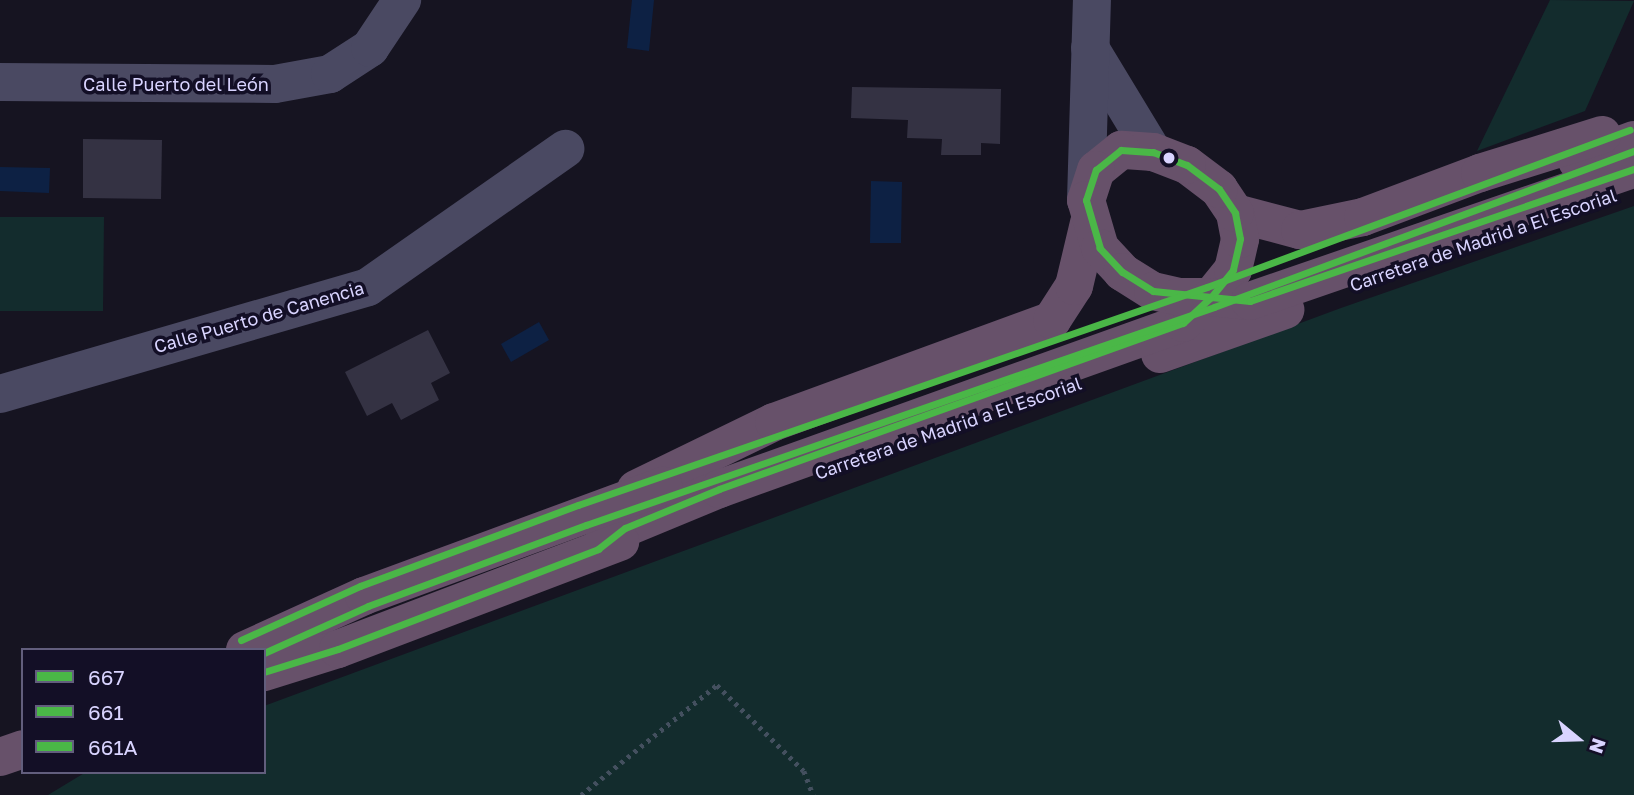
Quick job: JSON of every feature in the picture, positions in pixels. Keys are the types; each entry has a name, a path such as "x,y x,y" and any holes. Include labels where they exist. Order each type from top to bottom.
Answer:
{"highway":[{"path":"1235,213 1300,230 1351,219 1634,125"},
{"path":"249,648 364,596 582,515 1211,297 1634,140"},
{"path":"582,515 774,422 1052,320 1074,286 1096,170 1121,150 1153,152 1187,165 1219,189 1235,213 1240,239 1233,270 1211,297 1183,323 719,489 625,528 598,550"},
{"path":"1088,212 1100,248 1122,272 1153,291 1250,301 1634,169"},
{"name":"Carretera de Madrid a El Escorial","path":"266,671 338,649 598,550 1634,187"},
{"path":"0,757 21,749"}],"street":[{"name":"Calle Puerto del León","path":"0,82 275,84 330,74 370,48 402,0"},
{"path":"1088,212 1092,0"},
{"path":"1090,48 1153,152"},
{"name":"Calle Puerto de Canencia","path":"0,394 368,287 565,149"}],"path":[{"path":"581,795 717,685 804,771 813,795"}],"green space":[{"path":"1550,0 1634,1 1585,111 1477,151"},
{"path":"1634,206 1634,795 48,795 83,774 266,774 266,705 1341,308"},
{"path":"0,217 104,217 103,311 0,311"}],"water":[{"path":"632,0 654,0 649,51 627,48"},
{"path":"0,167 50,168 49,193 0,191"},
{"path":"871,181 902,182 901,243 870,243"},
{"path":"539,322 549,340 511,362 501,344"}],"building":[{"path":"852,87 1001,89 1000,144 981,143 981,155 941,155 942,139 907,138 908,120 851,118"},
{"path":"83,139 162,140 161,199 83,198"},
{"path":"428,330 450,373 431,383 439,400 401,420 392,403 367,416 345,372"}],"transit line":[{"name":"661A","path":"241,640 360,586 578,505 1207,287 1630,130"},
{"name":"667","path":"1121,150 1153,152 1187,165 1219,189 1235,213 1240,239 1233,270 1211,297 1153,291 1122,272 1100,248 1086,200 1096,170 1121,150"},
{"name":"661","path":"266,652 368,606 586,525 1214,307 1634,151"},
{"name":"667","path":"1211,297 1250,301 1634,169"},
{"name":"667","path":"266,671 338,649 598,549 625,528 719,489 1183,323 1211,297"}]}
